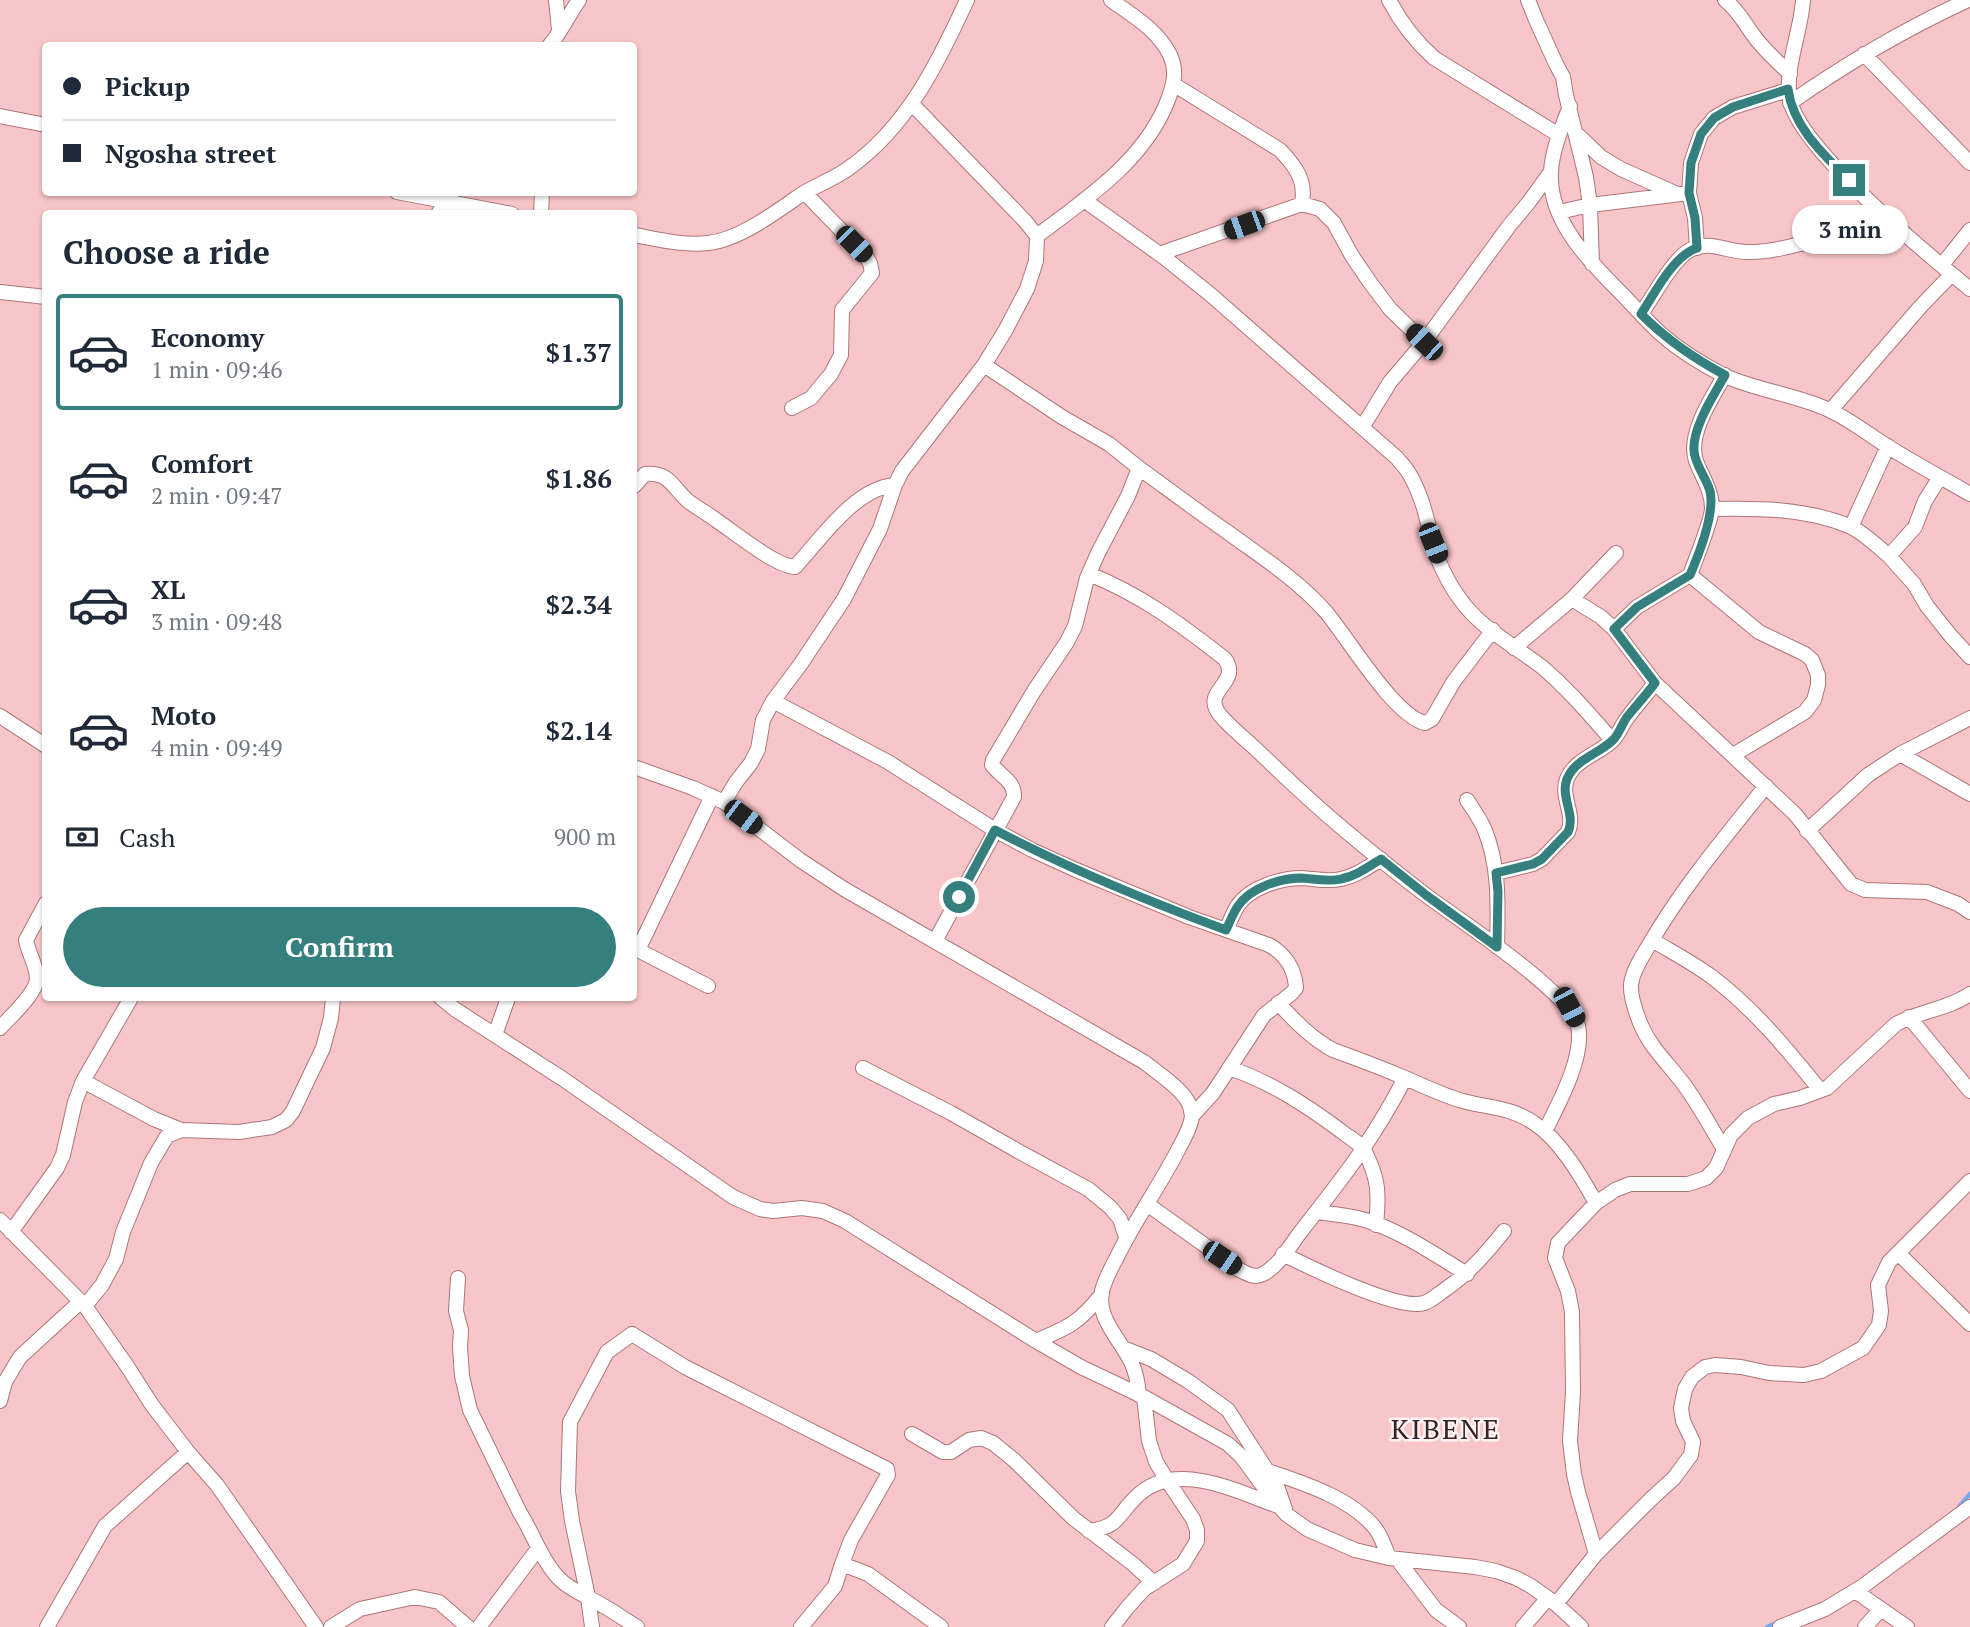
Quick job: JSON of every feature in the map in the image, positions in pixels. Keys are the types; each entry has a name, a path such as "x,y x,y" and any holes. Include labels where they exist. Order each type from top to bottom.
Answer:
{"street":[{"path":"552,42 556,0"},
{"path":"552,42 579,0"},
{"path":"637,235 690,244 724,240 849,168 894,128 912,104 934,69 967,0"},
{"path":"1037,236 1123,167 1148,139 1162,116 1174,84 1173,64 1159,38 1111,0"},
{"path":"1389,0 1402,23 1434,58 1559,135"},
{"path":"1528,0 1563,77 1577,134 1590,205 1592,264"},
{"path":"1726,0 1739,12 1763,48 1790,74"},
{"path":"1803,0 1790,74 1789,96 1805,132 1894,224 1970,289"},
{"path":"1697,248 1695,218 1684,194 1701,134 1714,118 1733,107 1789,96 1914,25 1968,0"},
{"path":"1864,54 1970,163"},
{"path":"1174,84 1280,150 1292,163 1303,183 1303,204"},
{"path":"637,947 718,799 751,763 758,749 763,720 773,701 844,599 880,530 895,485 911,457 984,365 1027,289 1036,261 1037,236 912,104"},
{"path":"1570,106 1559,135 1550,173 1559,212 1575,244 1662,335 1700,362 1725,375 1756,388 1830,410 1970,494"},
{"path":"0,116 42,124"},
{"path":"1577,134 1601,157 1621,169 1684,194"},
{"path":"1363,426 1390,382 1424,342 1550,173"},
{"path":"792,408 811,398 831,374 841,355 842,310 872,272 865,255 805,193"},
{"path":"1559,212 1590,205 1684,194"},
{"path":"415,196 488,210"},
{"path":"1084,200 1211,295 1398,458 1410,474 1428,519 1433,543 1461,601 1514,648 1541,667 1579,702 1612,740"},
{"path":"1159,254 1303,204 1320,209 1334,223 1352,256 1390,309 1424,342"},
{"path":"1830,410 1921,306 1947,270 1970,230"},
{"path":"1641,314 1678,260 1689,250 1704,245 1746,253 1828,237"},
{"path":"0,292 42,297"},
{"path":"984,365 1062,417 1109,444 1302,589 1327,613 1377,681 1420,722 1425,723 1432,719 1454,681 1493,630"},
{"path":"1614,629 1637,607 1690,575 1712,509 1710,491 1693,449 1706,408 1725,375"},
{"path":"1851,527 1888,446"},
{"path":"935,941 1015,792 1008,780 992,765 993,760 1075,626 1089,574 1139,468"},
{"path":"637,483 645,474 657,473 675,485 687,500 788,567 795,567 855,502 883,485 895,485"},
{"path":"1889,555 1915,527 1940,477"},
{"path":"1712,509 1756,508 1803,513 1851,527 1889,555 1970,657"},
{"path":"1514,648 1572,598 1616,553"},
{"path":"1089,574 1111,582 1163,612 1225,659 1230,673 1213,699 1218,712 1321,810 1426,895 1497,947 1569,1007 1578,1026 1578,1044 1568,1083 1545,1131"},
{"path":"1690,575 1759,632 1805,654 1812,660 1818,675 1814,700 1805,712 1733,755"},
{"path":"1572,598 1614,629 1655,683 1795,814 1844,877 1858,887 1879,891 1927,892 1958,904 1970,912"},
{"path":"1496,873 1533,864 1542,859 1568,832 1570,827 1565,798 1567,779 1581,763 1612,740 1655,683"},
{"path":"773,701 888,762 995,830 1076,870 1189,917 1269,945 1279,950 1292,970 1296,988 1264,1015 1213,1093 1192,1116 1187,1132 1126,1237 1101,1294 1086,1314 1072,1325 1036,1341"},
{"path":"0,716 42,743"},
{"path":"1807,831 1868,775 1900,754 1970,718"},
{"path":"1900,754 1970,794"},
{"path":"637,768 718,799 833,882 1144,1062 1189,1102 1192,1116"},
{"path":"1724,1149 1686,1087 1650,1042 1640,1024 1631,994 1631,983 1661,923 1695,875 1766,786"},
{"path":"1467,800 1484,827 1496,873 1497,947"},
{"path":"1226,930 1239,904 1265,886 1299,878 1339,880 1360,872 1381,859"},
{"path":"0,1028 29,997 36,985 36,970 26,940 42,910"},
{"path":"1652,940 1711,976 1742,1003 1774,1033 1819,1090"},
{"path":"637,950 708,986"},
{"path":"1596,1555 1577,1492 1570,1441 1573,1392 1572,1312 1555,1252 1561,1239 1596,1203 1615,1189 1630,1184 1688,1184 1700,1181 1716,1168 1731,1135 1748,1118 1774,1104 1827,1088 1896,1024 1970,994"},
{"path":"11,1232 57,1168 83,1081 129,1001"},
{"path":"83,1081 154,1119 181,1130 239,1132 272,1128 286,1120 293,1111 323,1048 331,1018 332,1001"},
{"path":"445,1001 564,1079 733,1197 760,1209 773,1211 802,1208 823,1211 845,1221 1036,1341 1228,1444 1247,1463 1282,1510"},
{"path":"495,1035 507,1001"},
{"path":"1278,1003 1306,1033 1321,1044 1465,1102 1496,1106 1518,1114 1545,1131 1570,1161 1596,1203"},
{"path":"1909,1017 1970,1091"},
{"path":"863,1068 1088,1189 1110,1207 1119,1219 1126,1237"},
{"path":"1229,1068 1276,1087 1364,1149 1378,1185 1376,1225"},
{"path":"1147,1204 1205,1247 1251,1276 1264,1274 1344,1178 1387,1113 1405,1078"},
{"path":"0,1401 5,1382 20,1357 102,1285 116,1259 123,1232 157,1152 167,1136 181,1130"},
{"path":"1523,1627 1674,1478 1690,1455 1693,1442 1683,1421 1681,1408 1685,1388 1692,1377 1705,1367 1715,1366 1804,1375 1821,1371 1863,1348 1879,1325 1881,1311 1878,1285 1889,1262 1970,1181"},
{"path":"1316,1212 1343,1215 1376,1225 1409,1240 1467,1273"},
{"path":"0,1220 83,1304 152,1405 217,1485 316,1627"},
{"path":"1283,1254 1361,1290 1416,1304 1430,1300 1478,1264 1504,1231"},
{"path":"1898,1253 1970,1324"},
{"path":"458,1278 456,1311 461,1330 462,1376 470,1410 527,1524 537,1550 556,1577 637,1627"},
{"path":"1101,1294 1102,1306 1113,1335 1132,1363 1137,1378 1149,1441 1156,1461 1193,1519 1197,1530 1197,1541 1183,1564 1144,1589 1112,1627"},
{"path":"592,1627 593,1620 577,1553 568,1492 570,1422 607,1352 632,1334 685,1367 887,1469 888,1475 851,1540 835,1586 801,1627"},
{"path":"1123,1348 1160,1364 1228,1410 1277,1486 1282,1510"},
{"path":"912,1434 943,1452 951,1452 969,1440 981,1438 993,1443 1089,1531 1154,1583"},
{"path":"47,1627 105,1526 188,1452"},
{"path":"1268,1471 1307,1485 1354,1509 1376,1529 1393,1559 1436,1610 1459,1627"},
{"path":"1089,1531 1108,1528 1138,1495 1167,1480 1225,1485 1282,1510 1307,1529 1355,1550 1393,1559 1496,1571 1516,1578 1552,1601 1581,1627"},
{"path":"1780,1627 1825,1609 1855,1591 1970,1507"},
{"path":"479,1627 537,1550"},
{"path":"842,1563 868,1574 940,1627"},
{"path":"1855,1591 1907,1627"},
{"path":"331,1627 360,1609 415,1597 439,1602 468,1627"},
{"path":"1865,1627 1881,1609"}],"waterway":[{"path":"1958,1508 1970,1494"},
{"path":"1767,1627 1779,1622"}],"district":[{"name":"KIBENE","path":"1446,1429"}],"route":[{"path":"959,897 995,830 1076,870 1226,930 1239,904 1265,886 1299,878 1339,880 1360,872 1381,859 1497,947 1496,873 1533,864 1542,859 1568,832 1570,819 1565,798 1567,779 1581,763 1612,740 1655,683 1614,629 1637,607 1690,575 1712,509 1710,491 1693,449 1706,408 1725,375 1700,362 1662,335 1641,314 1678,260 1689,250 1697,248 1695,218 1689,193 1691,163 1701,134 1714,118 1733,107 1788,89 1790,103 1805,132 1849,180"}]}
